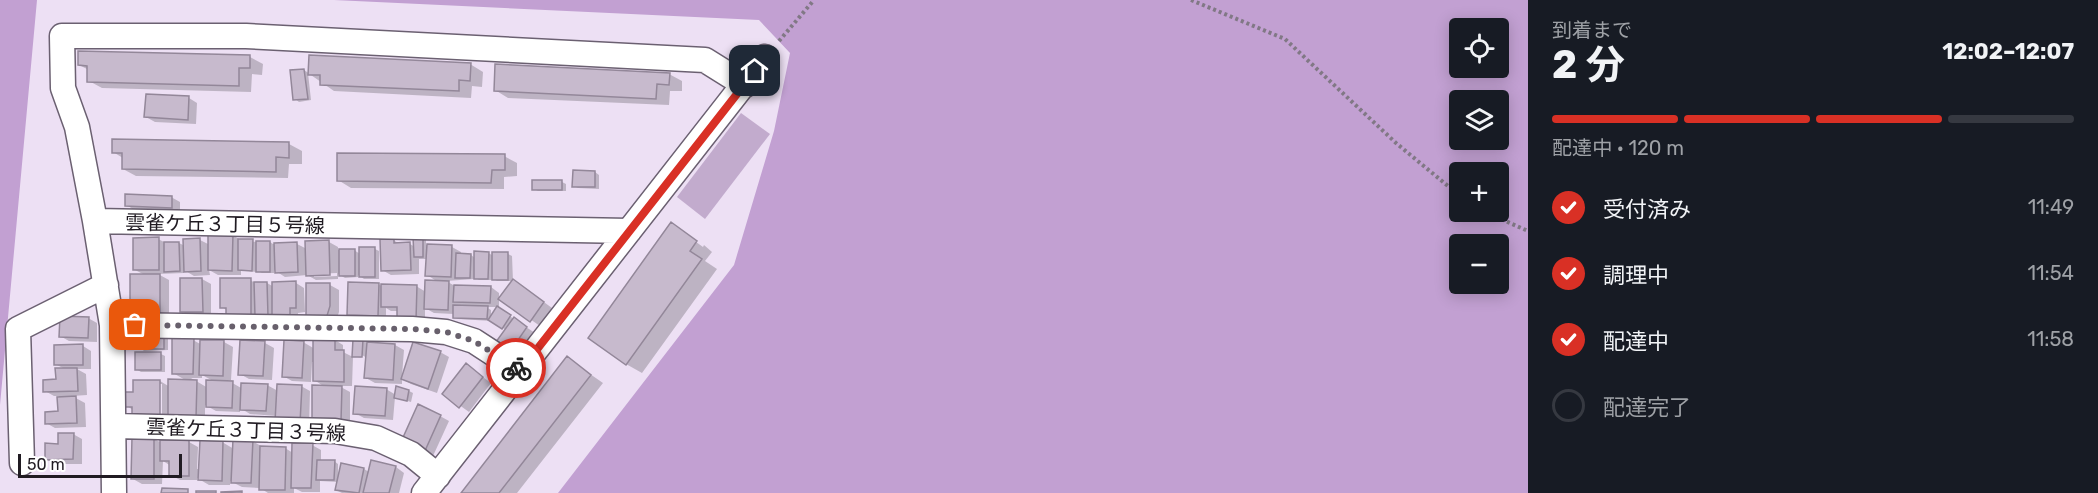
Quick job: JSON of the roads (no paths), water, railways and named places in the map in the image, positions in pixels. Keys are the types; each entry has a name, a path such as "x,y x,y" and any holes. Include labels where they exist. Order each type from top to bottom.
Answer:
{"street":[{"path":"95,221 77,127 63,88 62,36 246,36 705,60 745,85"},
{"path":"431,485 765,57"},
{"name":"雲雀ケ丘３丁目５号線","path":"114,493 112,325 95,221 629,231"},
{"path":"22,463 18,328 106,285"},
{"path":"112,325 412,329 446,332 474,341 520,371"},
{"name":"雲雀ケ丘３丁目３号線","path":"115,426 335,431 376,438 411,454 431,485"}]}
